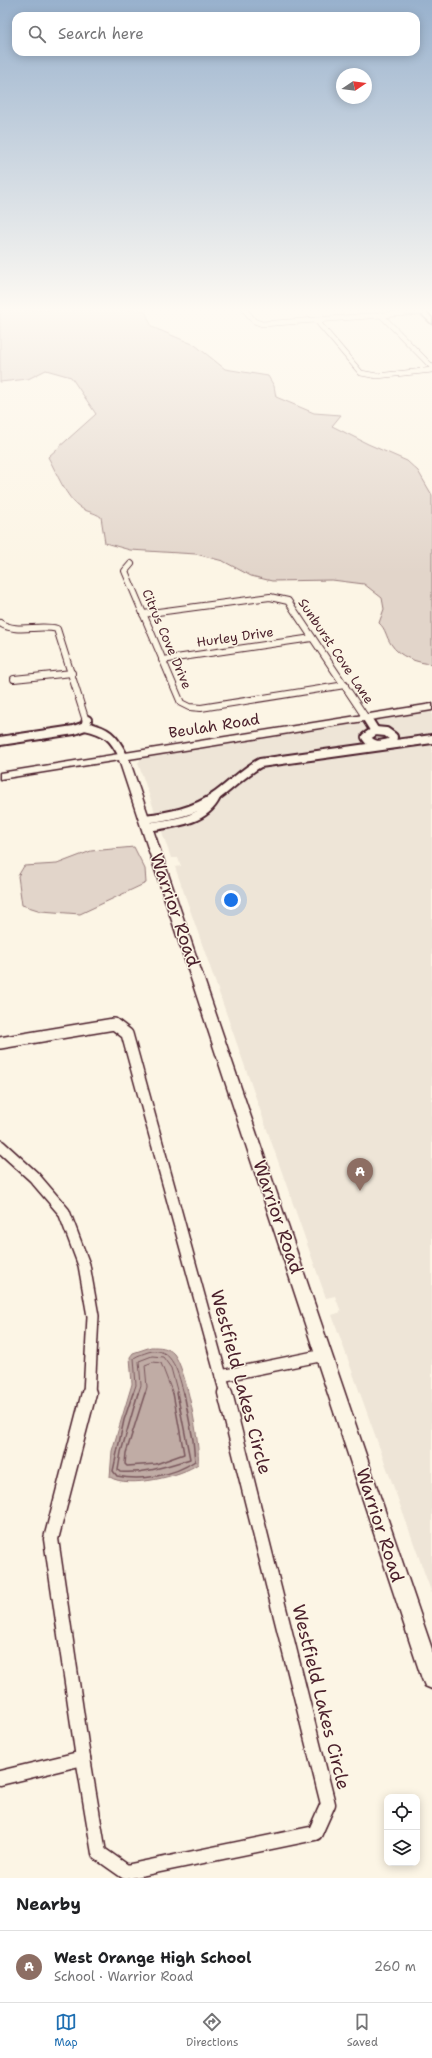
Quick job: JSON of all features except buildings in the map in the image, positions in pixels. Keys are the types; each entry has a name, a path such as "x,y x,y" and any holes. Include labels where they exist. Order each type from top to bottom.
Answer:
{"street":[{"name":"Citrus Cove Drive","path":"131,564 125,571 181,703 189,707 201,708 345,685"},
{"name":"Sunburst Cove Lane","path":"143,614 270,597 288,601 375,731"},
{"path":"0,623 11,629 41,625 57,629 87,719 85,726"},
{"name":"Hurley Drive","path":"162,660 312,638"},
{"path":"14,679 72,673"},
{"name":"Beulah Road","path":"0,776 432,707"},
{"path":"0,741 74,730 85,726 110,734 116,740 123,756"},
{"path":"375,731 386,732 392,737 392,742 384,746 374,745 367,740 368,735 375,731"},
{"path":"146,823 199,815 211,808 216,797 248,768 260,763 432,739"},
{"name":"Warrior Road","path":"123,756 432,1679"},
{"name":"Westfield Lakes Circle","path":"0,1043 114,1024 127,1034 221,1376 328,1804 315,1833 126,1872 99,1852 83,1758 51,1539 89,1400 93,1316 84,1266 64,1212 34,1177 0,1146"},
{"path":"221,1376 324,1355"},
{"path":"0,1778 83,1758"}],"shaded area":[{"path":"85,398 278,398 314,413 341,415 332,426 407,461 418,471 432,495 432,664 409,658 394,649 379,623 384,609 382,598 364,584 332,580 272,581 251,576 223,561 196,554 130,550 105,543 101,517 81,508 70,498 48,457 96,414"},
{"path":"432,710 432,1594 332,1315 341,1312 335,1296 326,1298 175,867 181,866 178,858 171,858 138,763 144,756"},
{"path":"134,847 145,869 146,883 80,914 41,911 22,905 18,876 24,866 57,864 91,851"}],"water":[{"path":"151,1347 161,1347 169,1350 174,1354 179,1362 192,1408 197,1441 198,1464 180,1473 155,1480 129,1482 118,1480 110,1477 112,1451 132,1384 130,1357 133,1353"}],"place":[{"name":"West Orange High School","path":"360,1191"}]}
